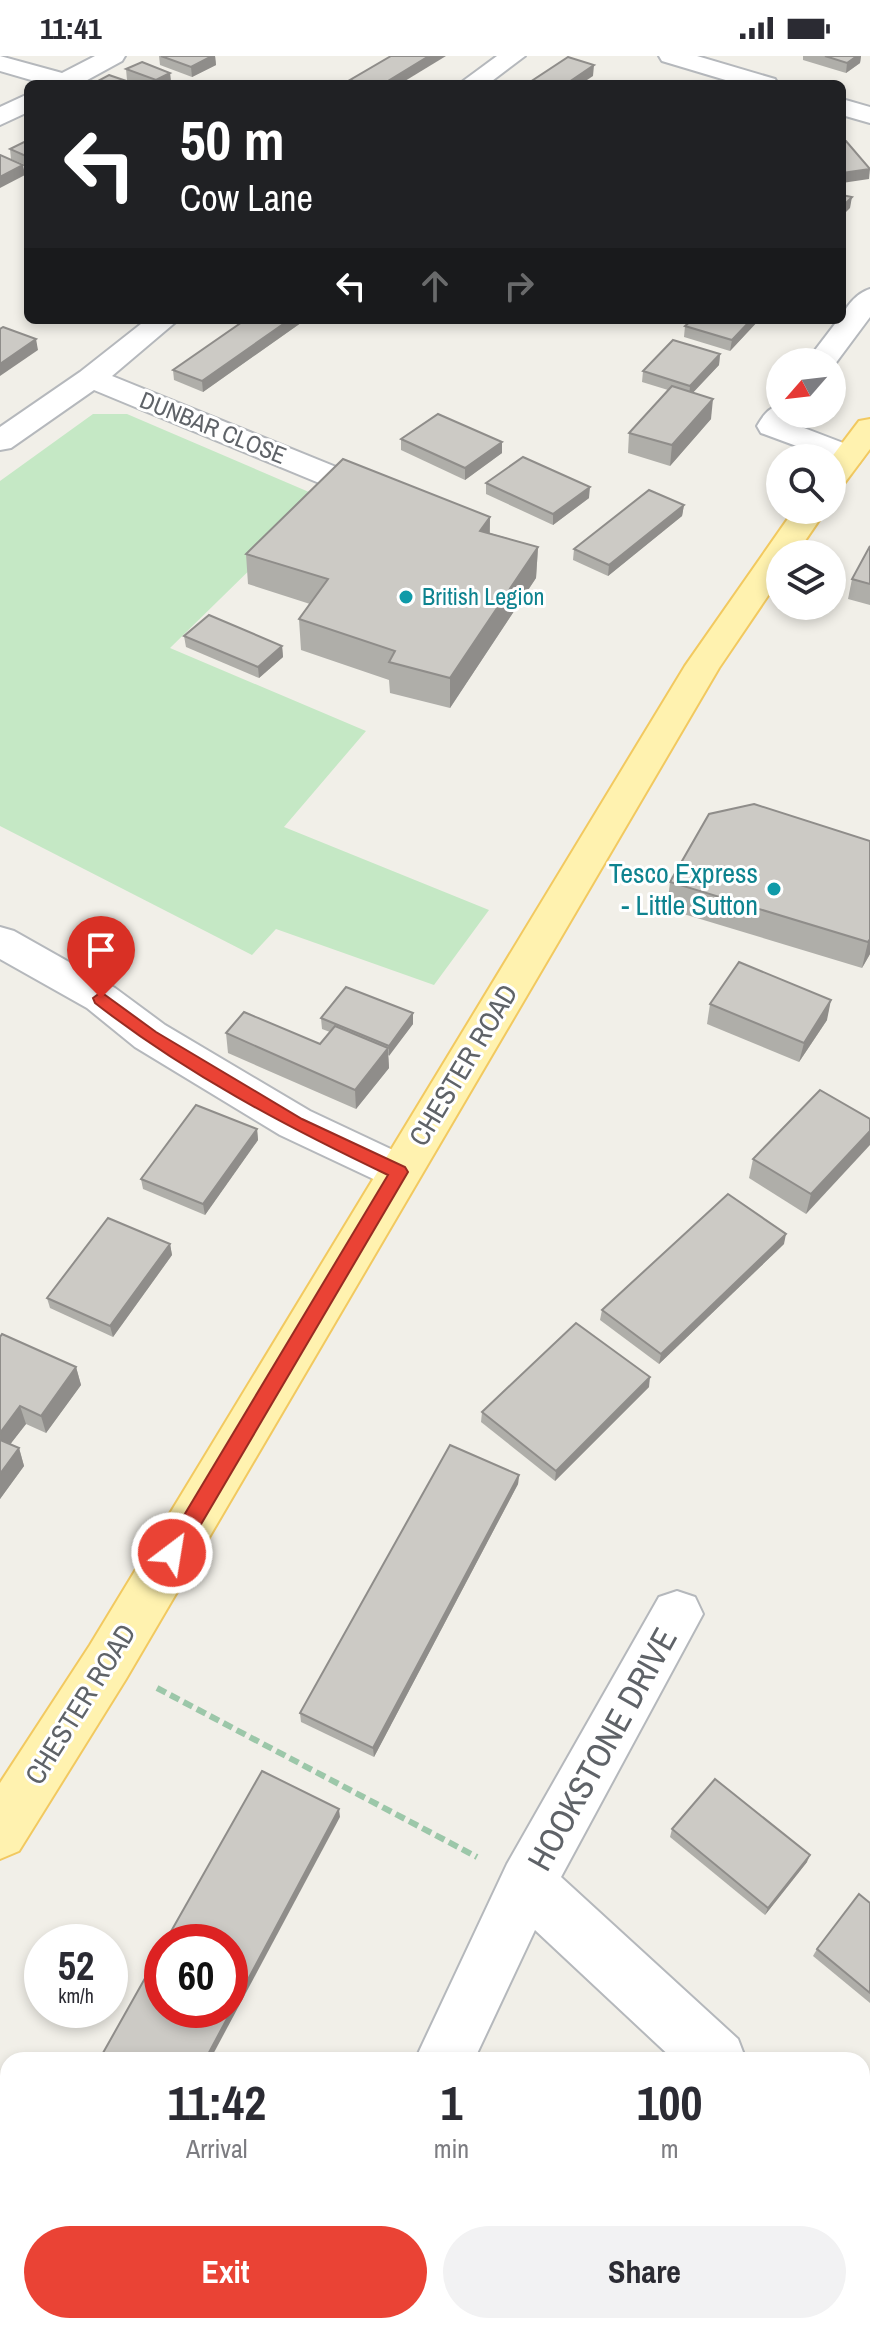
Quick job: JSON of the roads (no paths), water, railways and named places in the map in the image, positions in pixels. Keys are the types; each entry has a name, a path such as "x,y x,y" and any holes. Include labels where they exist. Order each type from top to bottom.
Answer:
{"main road":[{"path":"846,459 870,428"},
{"name":"CHESTER ROAD","path":"0,1832 108,1662 702,666 800,524"}],"street":[{"path":"69,80 113,56"},
{"path":"477,80 513,56"},
{"path":"671,56 752,80"},
{"path":"0,63 54,80"},
{"path":"0,117 24,104"},
{"path":"846,108 870,115"},
{"path":"832,348 870,298"},
{"path":"0,441 91,378 159,324"},
{"name":"DUNBAR CLOSE","path":"91,378 335,478"},
{"path":"775,428 802,444"},
{"path":"0,941 101,998 150,1036 295,1123 399,1172"},
{"name":"HOOKSTONE DRIVE","path":"448,2052 527,1884 677,1614"},
{"name":"HOOKSTONE DRIVE","path":"527,1884 708,2052"}],"place":[{"name":"British Legion","path":"406,597"},
{"name":"Tesco Express - Little Sutton","path":"774,889"}]}
